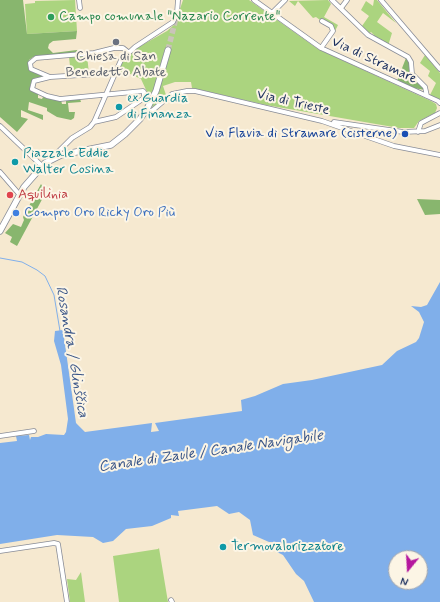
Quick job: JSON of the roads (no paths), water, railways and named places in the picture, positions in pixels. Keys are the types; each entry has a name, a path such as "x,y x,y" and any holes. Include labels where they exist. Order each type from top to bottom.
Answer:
{"main road":[{"path":"0,231 2,224 27,183 42,166 54,156 111,145 126,134 145,113 156,91 168,50"}],"street":[{"path":"79,0 80,8"},
{"name":"Via di Stramare","path":"254,0 321,48 428,96 440,103"},
{"path":"272,13 285,0"},
{"path":"332,0 368,35 408,57 411,62 412,74 425,87 428,96"},
{"path":"341,8 347,0"},
{"path":"381,0 440,68"},
{"path":"54,156 68,142 86,130 94,122 114,73 121,60 128,52 173,22 177,13 177,1"},
{"name":"Via di Stramare","path":"321,48 333,31 330,26 322,21"},
{"path":"50,77 31,69 31,61 36,58 94,53 121,47 128,52"},
{"path":"94,122 116,117 144,98 145,95 143,91 60,99 32,89 34,81 50,77 114,73"},
{"name":"Via di Trieste","path":"145,113 153,110 172,94 187,90 322,121 394,146 440,155"},
{"path":"418,132 421,123 440,113"},
{"path":"322,121 398,132 418,132 432,129 440,125"},
{"path":"0,126 42,166"},
{"path":"67,153 68,142"},
{"path":"0,172 20,194"},
{"path":"0,436 34,431"},
{"path":"0,550 54,543 58,544 67,602"}],"water":[{"name":"Canale di Zaule / Canale Navigabile","path":"440,282 440,602 314,602 304,581 296,574 283,555 277,552 278,547 272,542 253,535 250,520 239,512 229,514 217,506 178,511 179,516 171,515 171,518 152,526 126,529 113,541 103,543 93,537 57,535 0,544 0,443 17,441 16,436 29,435 30,440 31,437 38,437 46,434 64,435 66,432 68,419 61,365 54,341 55,331 63,330 76,423 85,432 152,423 151,432 159,431 155,423 242,411 241,400 255,396 283,384 312,380 382,365 397,351 416,342 419,338 424,322 419,312 411,306 421,307 427,305"}],"waterway":[{"name":"Rosandra / Glinščica","path":"0,258 22,262 45,276 54,295 60,331"}],"tunnel":[{"path":"168,50 176,18"}],"place":[{"name":"Campo comunale \"Nazario Corrente\"","path":"51,17"},
{"name":"Chiesa di San Benedetto Abate","path":"116,42"},
{"name":"ex Guardia di Finanza","path":"119,107"},
{"name":"Via Flavia di Stramare (cisterne)","path":"405,134"},
{"name":"Piazzale Eddie Walter Cosina","path":"15,162"},
{"name":"Aquilinia","path":"10,195"},
{"name":"Compro Oro Ricky Oro Più","path":"16,213"},
{"name":"Termovalorizzatore","path":"223,547"}]}
